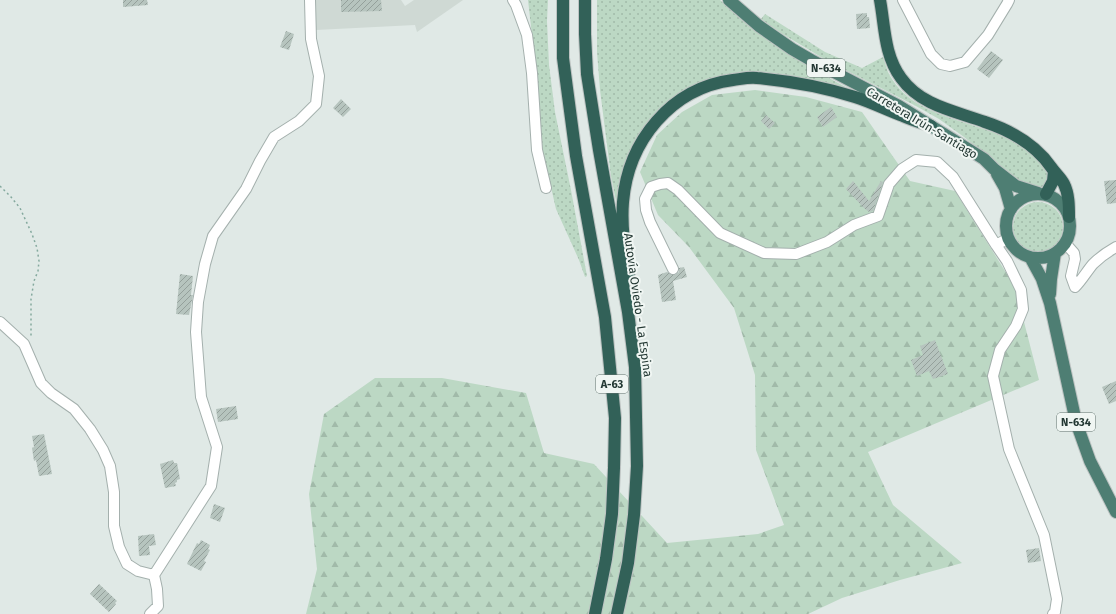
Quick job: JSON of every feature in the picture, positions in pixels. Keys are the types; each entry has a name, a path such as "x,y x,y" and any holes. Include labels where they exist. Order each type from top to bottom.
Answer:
{"highway":[{"path":"556,0 559,66 565,118 576,156"},
{"name":"A-63","path":"563,0 563,58 576,156 605,317 615,418 612,514 606,559 595,614"},
{"name":"Autovía Oviedo - La Espina","path":"585,0 587,74 628,312 635,367 637,466 634,515 628,563 617,614"},
{"name":"Carretera Irún-Santiago","path":"729,0 759,26 792,49 898,106 984,159 994,170 1005,188 1011,209"},
{"path":"880,0 889,54 897,72 908,86 918,95 937,106 992,124 1016,135 1038,151 1047,161 1064,184 1069,203 1070,228 1069,238 1066,244 1060,250 1043,258 1024,256 1002,242 1006,228 1007,216 1017,201 1027,195 1042,194 1053,181 1054,171"},
{"path":"635,367 636,330 622,224 623,201 627,178 633,158 644,138 656,121 674,104 693,92 708,86 724,81 756,78 794,82 835,91 856,97 904,117 931,126"},
{"name":"Carretera Irún-Santiago","path":"994,170 1016,186 1042,194"},
{"name":"N-634","path":"1042,194 1056,198 1064,206 1069,217"},
{"name":"N-634","path":"1050,303 1051,279 1055,253"},
{"name":"N-634","path":"1030,257 1042,279 1050,303 1076,422 1090,461 1116,512"}],"street":[{"path":"150,614 158,606 154,575 211,486 217,446 201,396 196,332 198,302 204,264 213,236 246,189 274,137 299,121 316,104 319,76 311,39 310,0"},
{"path":"513,0 527,35 532,73 537,150 546,188"},
{"path":"903,0 930,54 941,64 950,66 965,62 988,35 1009,0"},
{"path":"673,269 650,222 646,210 645,199 651,187 668,183 678,190 720,232 764,253 796,254 827,242 854,224 878,216 889,184 902,169 916,160 937,162 953,177 1002,242 1007,261 1021,290 1023,309 1016,326 1000,350 993,376 1009,449 1044,535 1056,599 1054,614"},
{"path":"1066,244 1074,252 1075,259 1071,276 1075,287 1093,264 1113,250"},
{"path":"0,322 24,344 41,383 51,393 74,409 90,429 103,450 110,466 114,492 114,526 119,547 127,564 138,571 154,575"}],"path":[{"path":"0,186 20,208 32,234 39,261 31,299 30,357"}],"shaded area":[{"path":"314,0 401,0 405,6 414,0 463,0 417,32 415,25 316,30"}],"green space":[{"path":"528,0 548,0 547,21 549,65 555,112 587,276 585,277 556,209 541,144 534,53"},
{"path":"597,0 720,0 752,28 785,52 857,93 753,73 660,111 616,201 611,176 600,90 597,52"},
{"path":"765,14 825,52 862,68 883,57 888,72 900,90 916,102 934,112 995,133 1014,142 1031,154 1048,174 1049,178 1043,188 1021,182 939,119 826,60 781,33 761,19"},
{"path":"755,90 806,97 862,112 910,181 955,191 1015,287 1039,380 868,452 893,505 962,563 842,598 808,614 306,614 317,569 309,494 324,414 375,378 442,378 526,393 544,453 594,464 667,543 758,534 784,525 756,450 755,375 734,308 689,247 658,215 640,172 657,135 682,112 712,95"},
{"path":"1043,202 1048,203 1056,209 1062,217 1062,237 1056,245 1048,251 1033,252 1028,251 1020,245 1014,237 1013,222 1014,217 1020,209 1028,203"}],"building":[{"path":"123,0 147,0 148,5 123,7"},
{"path":"341,0 381,0 382,11 341,12"},
{"path":"867,13 870,28 857,29 856,14"},
{"path":"286,31 294,34 289,50 280,47"},
{"path":"991,51 1003,60 989,78 977,69"},
{"path":"341,99 351,109 343,117 333,108"},
{"path":"831,107 837,117 823,127 817,117"},
{"path":"766,115 775,123 769,129 761,121"},
{"path":"1116,180 1116,203 1107,204 1104,181"},
{"path":"853,181 869,201 881,181 883,182 873,211 869,212 864,208 846,189"},
{"path":"684,267 687,277 673,281 676,300 662,302 658,275 667,272 675,275 679,272 679,268"},
{"path":"180,274 193,276 191,295 193,295 189,315 176,314"},
{"path":"935,340 948,374 933,379 929,371 917,376 911,360 923,355 920,346"},
{"path":"1116,381 1116,401 1109,404 1102,387"},
{"path":"236,406 238,419 218,422 216,409"},
{"path":"44,434 52,474 39,476 36,460 34,461 32,436"},
{"path":"173,460 174,463 177,463 180,479 175,483 176,486 165,488 160,464"},
{"path":"214,504 225,508 220,522 210,518"},
{"path":"154,534 156,545 149,546 150,555 139,556 138,536"},
{"path":"201,540 210,545 208,549 210,550 201,571 187,564 197,543 199,544"},
{"path":"1039,548 1041,561 1028,563 1026,550"},
{"path":"99,584 117,601 109,612 90,594"}]}
